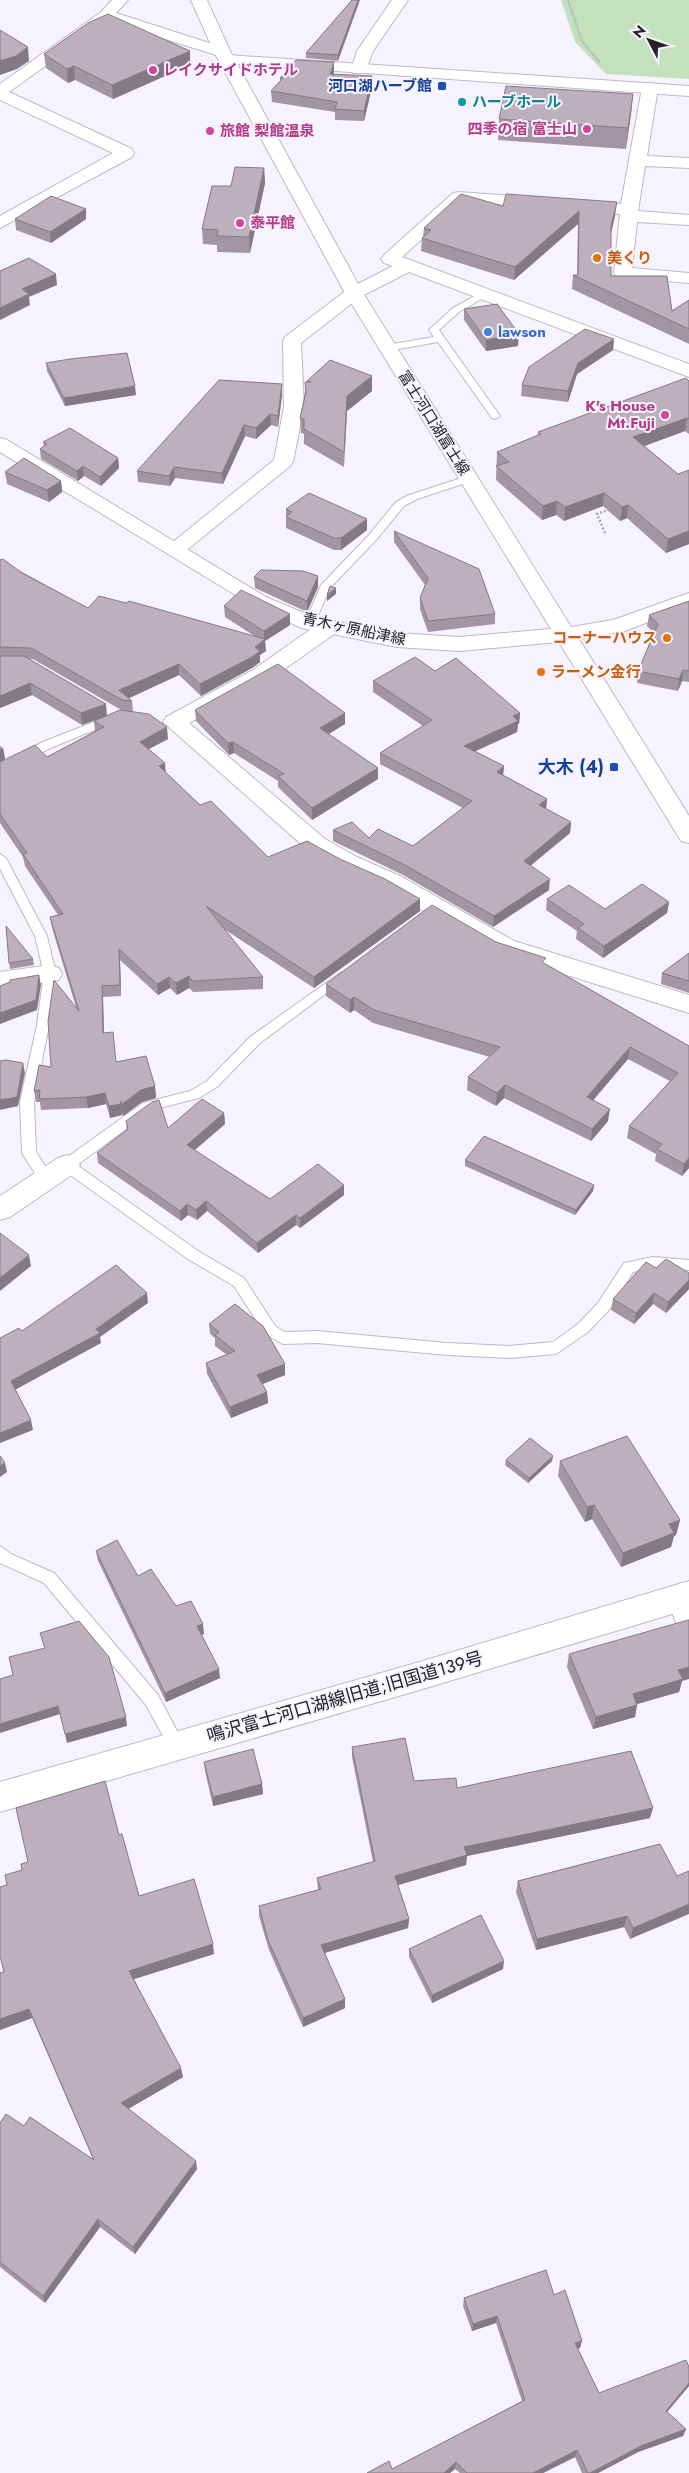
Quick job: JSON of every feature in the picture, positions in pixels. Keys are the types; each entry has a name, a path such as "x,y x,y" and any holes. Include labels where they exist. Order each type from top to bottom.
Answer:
{"street":[{"path":"0,223 126,153 0,93 106,14 120,0"},
{"name":"富士河口湖富士線","path":"199,0 225,56 354,293 563,635 689,835"},
{"path":"359,70 365,52 400,0"},
{"path":"106,14 225,56 359,70 689,91"},
{"path":"650,88 628,213 623,273 689,278"},
{"path":"636,160 689,163"},
{"path":"689,220 459,197 390,259 689,371"},
{"path":"175,550 283,462 294,406 292,341 354,293 408,265"},
{"name":"青木ヶ原船津線","path":"0,444 259,602 320,625 397,640 459,644 563,635 617,626 689,599"},
{"path":"320,625 261,676 169,722 317,845 349,863 394,883 430,910 505,947 689,1004"},
{"path":"0,981 50,974"},
{"path":"0,1210 57,1172"},
{"name":"鳴沢富士河口湖線旧道;旧国道139号","path":"0,1797 687,1604"}],"lane":[{"path":"486,294 456,310 434,330 494,416"},
{"path":"387,348 440,339"},
{"path":"320,625 325,586 372,538 400,504 413,497 468,480"},
{"path":"0,769 49,744 120,716 103,706"},
{"path":"0,858 41,936 50,974 42,1025 26,1102 29,1153 57,1172 239,1282 270,1330 283,1338 317,1337 447,1349 509,1352 556,1348 583,1328 603,1307 629,1267 653,1262 689,1265"},
{"path":"57,1172 148,1106 194,1095 212,1084 255,1040 348,971"},
{"path":"0,1552 6,1559 49,1578 152,1700 177,1746"}],"path":[{"path":"568,0 582,41 595,58 625,87"},
{"path":"605,503 612,509"},
{"path":"606,534 597,514 619,506"}],"green space":[{"path":"561,0 689,0 689,79 606,74 575,42"}],"building":[{"path":"352,0 358,0 338,55 306,53"},
{"path":"108,14 190,51 112,85 74,66 67,69 44,54 88,23"},
{"path":"0,30 28,47 16,56 0,61"},
{"path":"296,60 334,62 330,74 372,76 364,111 335,109 337,102 271,91"},
{"path":"506,86 633,94 628,128 499,119"},
{"path":"235,167 264,168 249,237 217,236 218,230 202,229 212,186 231,186"},
{"path":"461,194 503,206 506,194 617,202 611,226 611,276 667,276 672,311 689,300 689,329 573,275 578,275 579,211 515,267 422,238 431,230 424,228"},
{"path":"51,196 86,209 50,232 15,219"},
{"path":"29,258 56,274 22,289 29,294 0,308 0,271"},
{"path":"497,304 519,334 486,340 464,309"},
{"path":"585,329 614,339 578,363 568,391 522,385 529,367"},
{"path":"127,353 135,386 64,398 46,363 70,359"},
{"path":"330,360 372,376 347,396 344,452 304,429 304,419 300,418 306,392 305,382 311,382 307,381"},
{"path":"686,378 689,381 689,419 687,418 633,437 678,474 689,470 689,531 668,539 628,505 622,507 604,493 565,507 557,501 543,506 496,466 509,462 497,452 541,434 538,432"},
{"path":"219,380 282,384 278,416 270,414 256,428 244,425 222,473 174,467 169,476 137,471"},
{"path":"70,428 118,458 100,477 83,466 77,471 40,449 47,444 43,442"},
{"path":"24,458 61,481 47,490 5,472"},
{"path":"309,493 367,519 341,538 334,538 286,517 292,512 286,509"},
{"path":"394,531 479,569 495,614 428,621 420,598 428,578"},
{"path":"3,559 22,573 88,608 99,596 126,603 129,601 265,639 255,647 260,651 252,657 200,684 179,664 119,690 132,701 122,700 31,648 0,647 0,560"},
{"path":"261,570 303,571 318,576 307,601 254,577"},
{"path":"330,586 336,588 327,595"},
{"path":"241,590 290,614 264,631 224,606"},
{"path":"689,601 689,671 683,670 679,679 638,671 658,624 649,615"},
{"path":"0,656 24,656 106,704 81,713 30,683 0,696"},
{"path":"415,657 435,671 456,658 520,713 513,716 518,721 464,746 504,766 497,772 547,799 539,805 571,822 524,861 550,879 494,916 403,864 333,830 352,822 369,838 378,829 413,846 472,801 380,753 432,720 373,681"},
{"path":"278,664 345,713 320,728 378,768 312,808 278,776 284,774 233,742 228,743 195,710"},
{"path":"120,710 149,714 167,727 140,742 165,763 159,766 200,805 211,801 268,857 307,841 340,859 385,879 420,899 314,977 206,906 263,977 192,981 189,976 176,983 169,977 157,984 119,949 120,985 102,986 103,1033 113,1032 116,1062 146,1056 155,1086 141,1090 121,1105 109,1106 105,1093 86,1097 39,1099 40,1090 34,1091 39,1065 51,1067 48,1021 54,980 79,1011 50,917 63,914 23,854 27,853 0,814 0,762 35,745 47,757 104,727 94,721"},
{"path":"642,884 669,902 604,946 578,928 584,924 547,899 569,885 605,909"},
{"path":"432,905 496,942 546,958 542,962 689,1046 689,1158 684,1164 657,1149 662,1144 629,1126 678,1073 630,1047 587,1097 610,1109 592,1129 505,1085 497,1093 468,1077 500,1047 374,1010 354,997 350,1000 326,984"},
{"path":"6,926 33,959 9,963"},
{"path":"689,953 689,981 662,973"},
{"path":"39,975 36,1000 0,1013 0,986 10,982 10,980"},
{"path":"6,1060 23,1063 17,1097 0,1100 0,1061"},
{"path":"202,1099 224,1113 187,1145 270,1199 318,1164 344,1185 300,1218 296,1215 257,1243 206,1201 196,1210 187,1204 180,1211 97,1153 128,1129 126,1121 152,1102 159,1100 168,1128"},
{"path":"484,1136 594,1185 576,1210 465,1160"},
{"path":"0,1233 29,1255 0,1278"},
{"path":"666,1259 689,1273 689,1280 668,1302 654,1293 636,1313 613,1299 646,1262 656,1268"},
{"path":"116,1265 147,1293 96,1329 100,1333 11,1381 31,1420 0,1433 0,1338 19,1328 22,1331"},
{"path":"235,1304 263,1326 285,1364 257,1375 267,1392 230,1407 206,1363 235,1351 215,1335 219,1332 209,1324"},
{"path":"627,1436 680,1520 669,1524 674,1533 623,1553 594,1505 587,1507 560,1461"},
{"path":"530,1438 553,1456 529,1478 506,1460"},
{"path":"0,1456 5,1463 0,1466"},
{"path":"117,1540 138,1576 151,1569 176,1606 191,1601 203,1624 197,1626 219,1669 165,1693 96,1551"},
{"path":"689,1620 689,1667 678,1670 683,1679 633,1694 637,1705 596,1717 569,1654"},
{"path":"79,1621 109,1657 126,1717 65,1734 58,1706 0,1724 0,1679 13,1675 9,1657 45,1648 40,1633"},
{"path":"405,1738 414,1781 456,1778 457,1788 631,1751 653,1808 464,1847 467,1855 395,1876 409,1919 321,1945 345,1999 303,2018 268,1940 259,1906 321,1889 317,1878 375,1861 352,1747"},
{"path":"253,1749 262,1784 213,1797 204,1762"},
{"path":"105,1781 119,1835 122,1834 139,1896 194,1879 213,1944 129,1971 181,2068 121,2103 196,2161 133,2247 98,2219 43,2296 0,2262 0,2123 6,2114 24,2126 30,2117 94,2160 29,2009 0,2019 0,1973 4,1972 0,1956 0,1887 7,1885 5,1875 22,1870 21,1864 28,1862 16,1808"},
{"path":"660,1844 677,1876 689,1871 689,1904 633,1928 627,1916 537,1939 518,1881"},
{"path":"481,1915 504,1961 432,1995 409,1949"},
{"path":"546,2270 554,2295 565,2290 582,2341 575,2343 599,2393 686,2360 689,2367 689,2383 666,2411 686,2429 641,2446 590,2473 588,2473 577,2450 533,2473 467,2473 456,2462 444,2473 367,2473 389,2461 392,2469 525,2400 497,2316 473,2324 464,2298"}],"place":[{"name":"レイクサイドホテル","path":"153,70"},
{"name":"河口湖ハーブ館","path":"442,86"},
{"name":"ハーブホール","path":"462,102"},
{"name":"四季の宿 富士山","path":"587,129"},
{"name":"旅館 梨館温泉","path":"210,131"},
{"name":"泰平館","path":"240,223"},
{"name":"美くり","path":"597,258"},
{"name":"lawson","path":"488,332"},
{"name":"K's House Mt.Fuji","path":"665,415"},
{"name":"コーナーハウス","path":"667,638"},
{"name":"ラーメン金行","path":"541,672"},
{"name":"大木 (4)","path":"614,767"}]}
